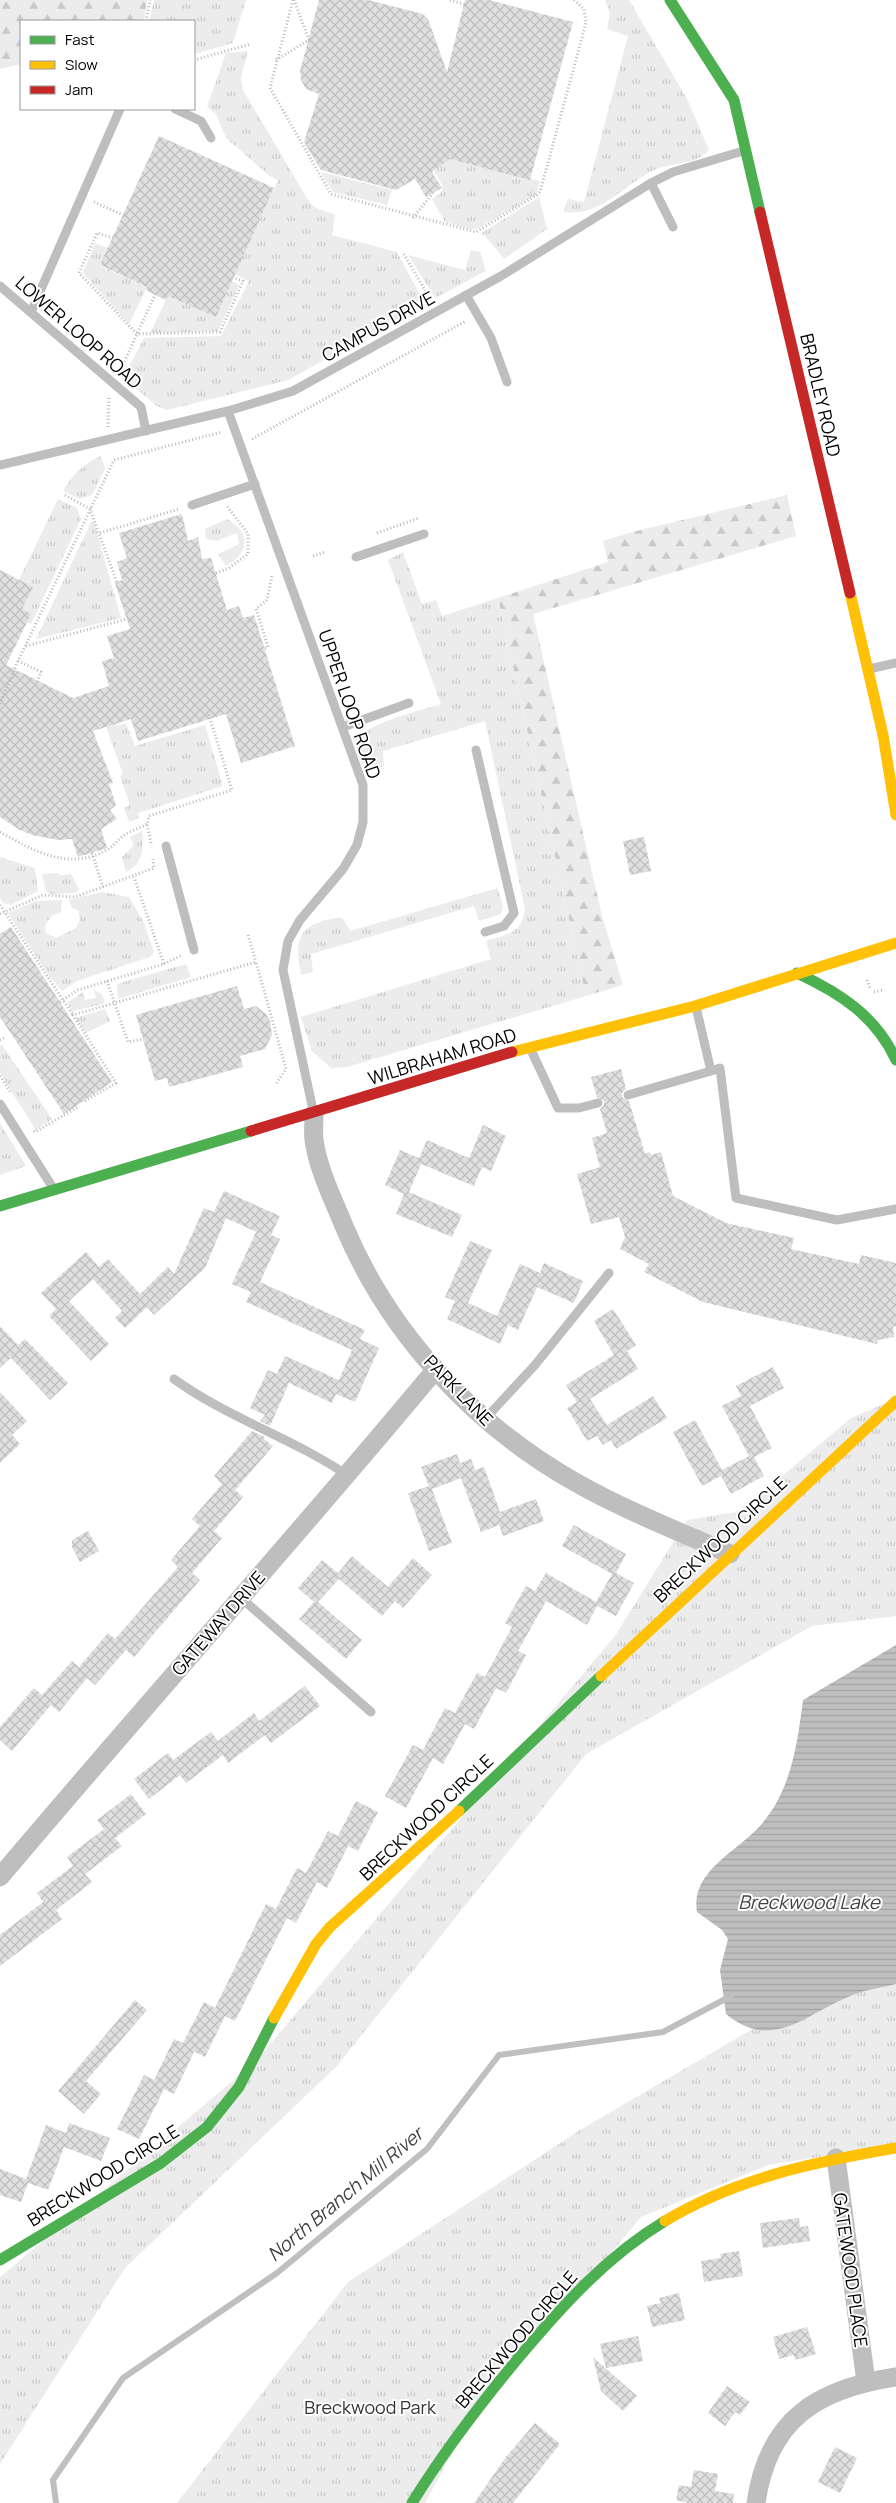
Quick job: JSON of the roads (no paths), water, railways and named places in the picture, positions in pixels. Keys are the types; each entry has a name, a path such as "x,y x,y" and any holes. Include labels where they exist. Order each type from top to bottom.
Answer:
{"main road":[{"name":"BRADLEY ROAD","path":"670,0 734,100 867,669 886,734 896,815"},
{"name":"WILBRAHAM ROAD","path":"0,1206 314,1114 530,1048 695,1006 896,944"},
{"path":"797,973 827,987 862,1011 878,1028 896,1060"},
{"name":"BRECKWOOD CIRCLE","path":"0,2260 161,2163 207,2127 239,2087 301,1966 330,1928 395,1866 425,1844 730,1554 896,1401"},
{"name":"BRECKWOOD CIRCLE","path":"412,2503 450,2444 491,2391 567,2301 624,2250 674,2216 719,2193 751,2181 836,2158 896,2148"}],"street":[{"name":"PARK LANE","path":"314,1114 314,1141 329,1189 351,1242 374,1285 396,1320 436,1368 486,1420 513,1442 582,1486 632,1511 730,1554"},
{"name":"GATEWAY DRIVE","path":"0,1877 137,1715 348,1475 436,1368"},
{"name":"GATEWOOD PLACE","path":"836,2158 866,2382"},
{"path":"756,2503 760,2476 780,2435 800,2412 825,2396 866,2382 896,2377"}],"lane":[{"path":"31,312 120,110"},
{"path":"177,110 201,121 211,138"},
{"name":"CAMPUS DRIVE","path":"0,465 228,411 293,391 466,295 673,172 746,150"},
{"path":"651,184 673,228"},
{"name":"LOWER LOOP ROAD","path":"0,286 140,407 146,431"},
{"path":"466,295 491,338 507,382"},
{"name":"UPPER LOOP ROAD","path":"228,411 363,785 363,822 357,845 343,869 300,920 288,941 283,970 314,1114"},
{"path":"192,505 255,484"},
{"path":"356,557 424,534"},
{"path":"867,669 896,663"},
{"path":"343,727 409,703"},
{"path":"476,750 514,913 504,926 485,932"},
{"path":"166,846 194,950"},
{"path":"695,1006 711,1071"},
{"path":"530,1048 558,1108 579,1108 598,1103"},
{"path":"628,1094 720,1068 736,1198 837,1220 896,1209"},
{"path":"0,1104 54,1190"},
{"path":"486,1420 535,1365 609,1273"},
{"path":"174,1379 199,1397 319,1456 348,1475"},
{"path":"240,1597 371,1712"}],"water":[{"name":"Breckwood Lake","path":"896,1645 896,1984 854,1995 788,2026 773,2030 758,2030 743,2025 726,2014 720,1970 728,1939 722,1930 697,1912 697,1898 700,1885 707,1874 727,1854 759,1827 779,1799 791,1768 803,1700"}],"waterway":[{"name":"North Branch Mill River","path":"56,2503 53,2480 123,2378 277,2273 427,2149 499,2055 663,2032 731,1996"}],"park label":[{"name":"Breckwood Park","path":"370,2407"}]}
